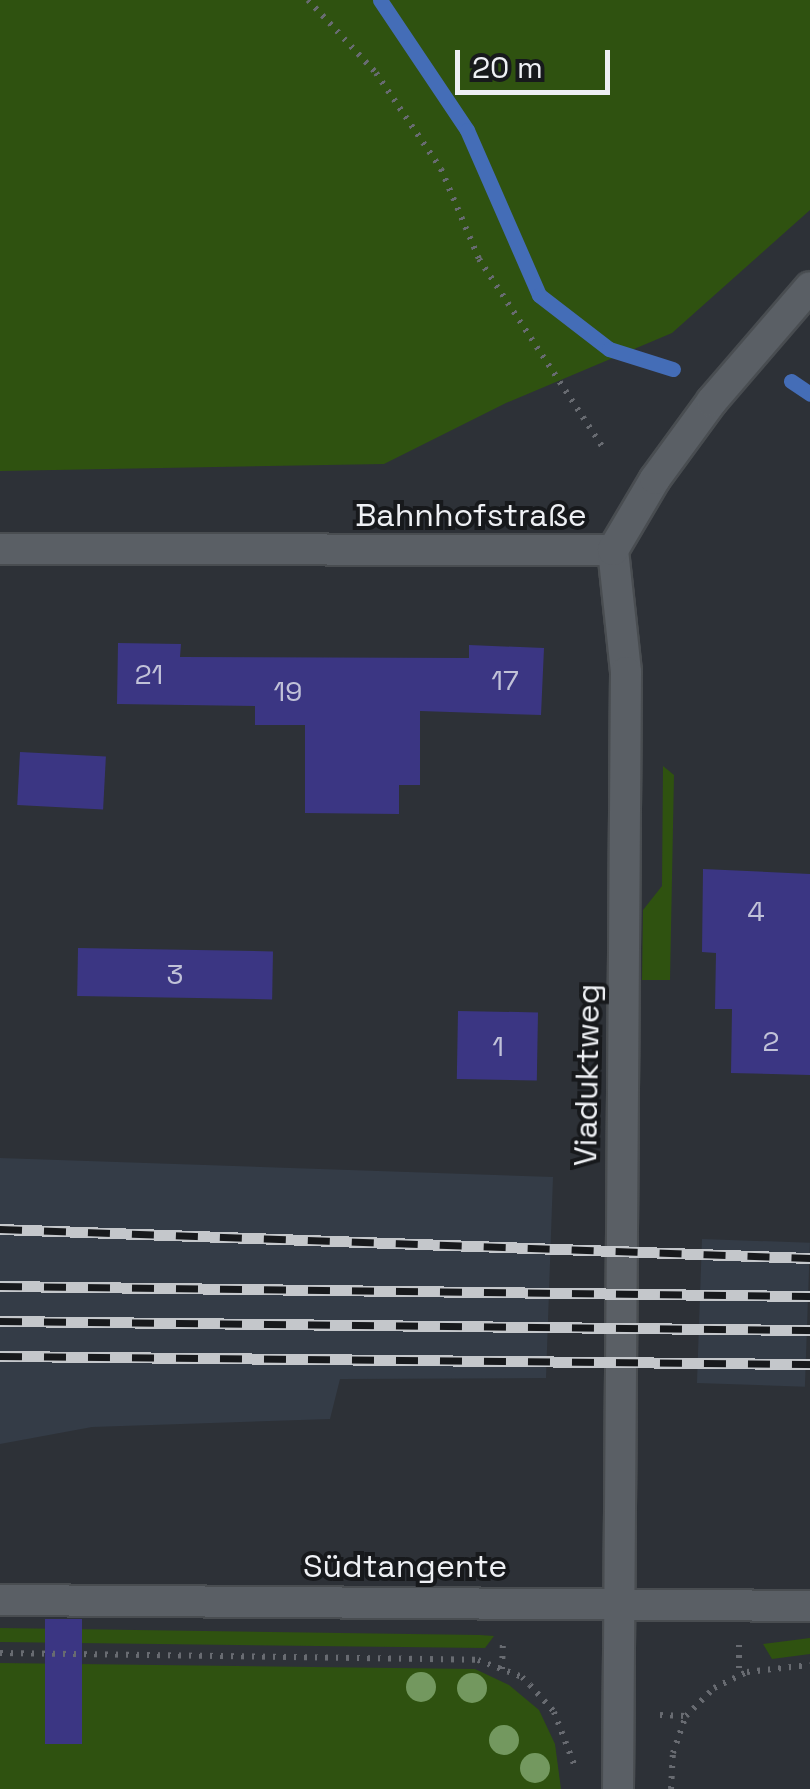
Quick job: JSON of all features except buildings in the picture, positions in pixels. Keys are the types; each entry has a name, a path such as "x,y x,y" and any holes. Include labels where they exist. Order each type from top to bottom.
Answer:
{"street":[{"name":"Bahnhofstraße","path":"0,549 613,550 654,479 712,401 810,287"},
{"name":"Viaduktweg","path":"613,550 626,672 618,1789"},
{"name":"Südtangente","path":"0,1600 810,1606"}],"path":[{"path":"308,0 376,73 441,169 478,259 602,446"},
{"path":"0,1653 478,1660 522,1677 554,1712 568,1740 575,1778"},
{"path":"671,1789 673,1752 686,1716 714,1688 747,1672 810,1665"}],"shaded area":[{"path":"0,1158 553,1177 546,1378 340,1379 330,1419 92,1427 0,1444"},
{"path":"702,1239 810,1243 805,1387 697,1383"}],"green space":[{"path":"0,0 810,0 810,210 672,333 506,403 384,464 0,471"},
{"path":"663,766 674,775 670,980 642,980 643,910 662,886"},
{"path":"0,1628 494,1636 485,1648 0,1642"},
{"path":"810,1638 810,1654 772,1659 763,1644"},
{"path":"0,1663 475,1669 509,1685 539,1710 555,1744 561,1789 0,1789"}],"waterway":[{"path":"380,0 467,130 539,295 609,349 673,369"},
{"path":"791,381 810,394"}],"railway":[{"path":"0,1229 810,1258"},
{"path":"0,1286 810,1296"},
{"path":"0,1321 810,1330"},
{"path":"0,1356 810,1364"}]}
